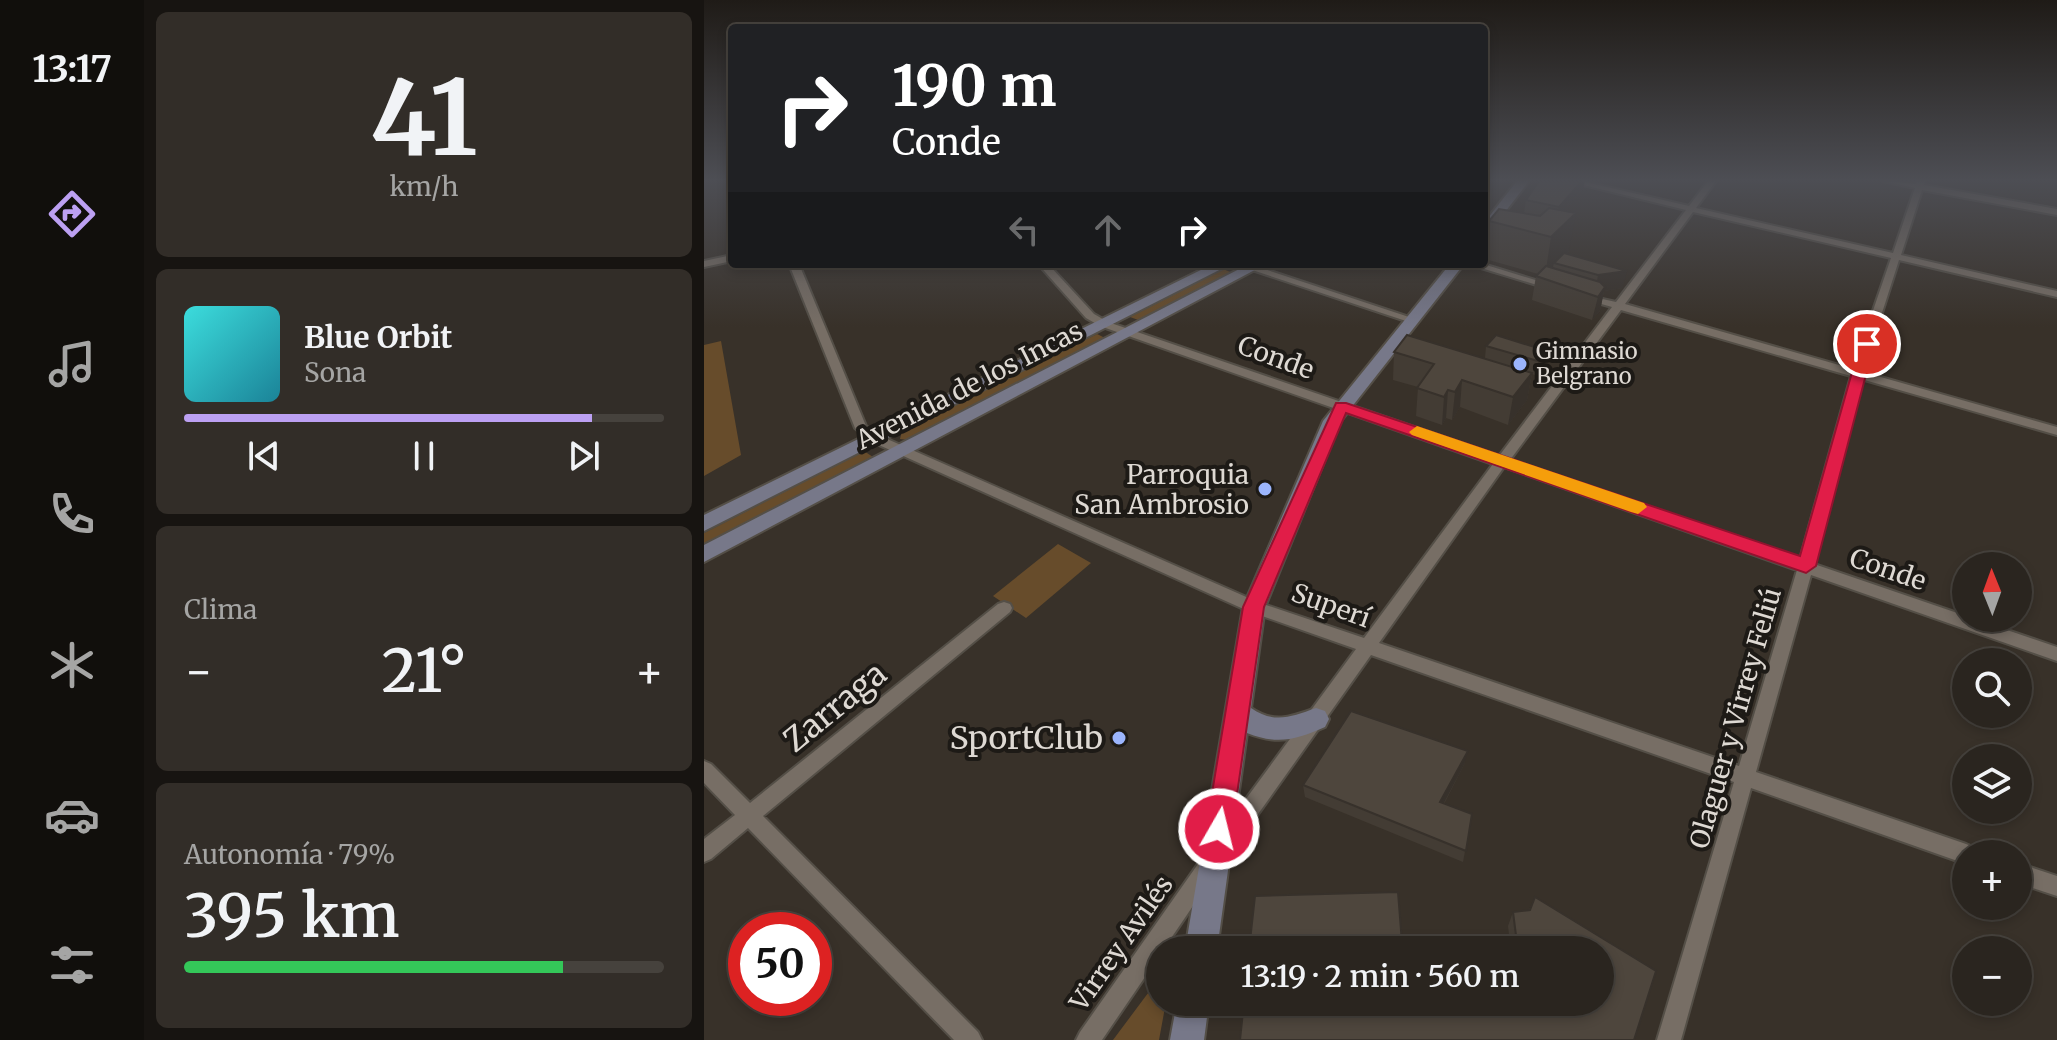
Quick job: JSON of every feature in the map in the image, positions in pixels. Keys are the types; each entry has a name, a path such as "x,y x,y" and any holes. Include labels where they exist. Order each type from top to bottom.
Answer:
{"main road":[{"name":"Avenida de los Incas","path":"704,524 1216,268"},
{"name":"Avenida de los Incas","path":"704,554 1130,331 1244,268"},
{"path":"1203,936 1254,607 1341,406 1454,268"},
{"path":"1236,711 1256,727 1274,731 1291,730 1316,719"},
{"path":"1187,1040 1191,1016"}],"street":[{"name":"Virrey Avilés","path":"1088,1040 1214,858 1366,648 1676,230"},
{"path":"1785,230 2057,294"},
{"name":"Olaguer y Virrey Feliú","path":"1669,1040 1806,566 1857,374 1904,230"},
{"path":"704,264 728,259"},
{"name":"Superí","path":"796,268 861,428 874,438 1254,607 1952,849"},
{"name":"Conde","path":"1047,268 1090,316 1104,324 2057,654"},
{"path":"1258,268 1413,320"},
{"path":"1487,268 1563,290"},
{"path":"1577,294 2057,431"},
{"name":"Zarraga","path":"704,852 1004,608"},
{"path":"704,770 970,1040"},
{"path":"2032,878 2057,886"}],"shaded area":[{"path":"1223,269 1233,273 1141,321 1130,317"},
{"path":"1097,334 1105,338 908,440 900,439 902,431"},
{"path":"721,341 741,455 704,476 704,345"},
{"path":"864,451 873,457 704,545 704,533"},
{"path":"1058,544 1091,563 1026,618 993,596"},
{"path":"1146,996 1146,1016 1163,1016 1159,1040 1113,1040"}],"building":[{"path":"1522,230 1559,230 1551,237"},
{"path":"1564,253 1627,271 1598,275 1554,263"},
{"path":"1546,266 1600,282 1605,287 1598,297 1536,276"},
{"path":"1407,335 1532,373 1513,397 1462,380 1455,392 1448,390 1444,397 1417,388 1434,364 1394,352"},
{"path":"1496,335 1541,349 1538,361 1486,346"},
{"path":"1351,711 1468,751 1440,802 1472,814 1466,851 1303,785"},
{"path":"1398,892 1401,936 1251,936 1255,896"},
{"path":"1535,897 1599,936 1516,936 1513,912 1530,910"},
{"path":"1614,945 1656,971 1634,1040 1240,1040 1243,1016 1614,1016"}],"slow traffic":[{"path":"1417,432 1638,507"}],"place":[{"name":"Gimnasio Belgrano","path":"1520,364"},
{"name":"Parroquia San Ambrosio","path":"1265,489"},
{"name":"SportClub","path":"1119,738"}],"route":[{"path":"1219,829 1254,607 1341,406 1806,566 1867,344"}]}
